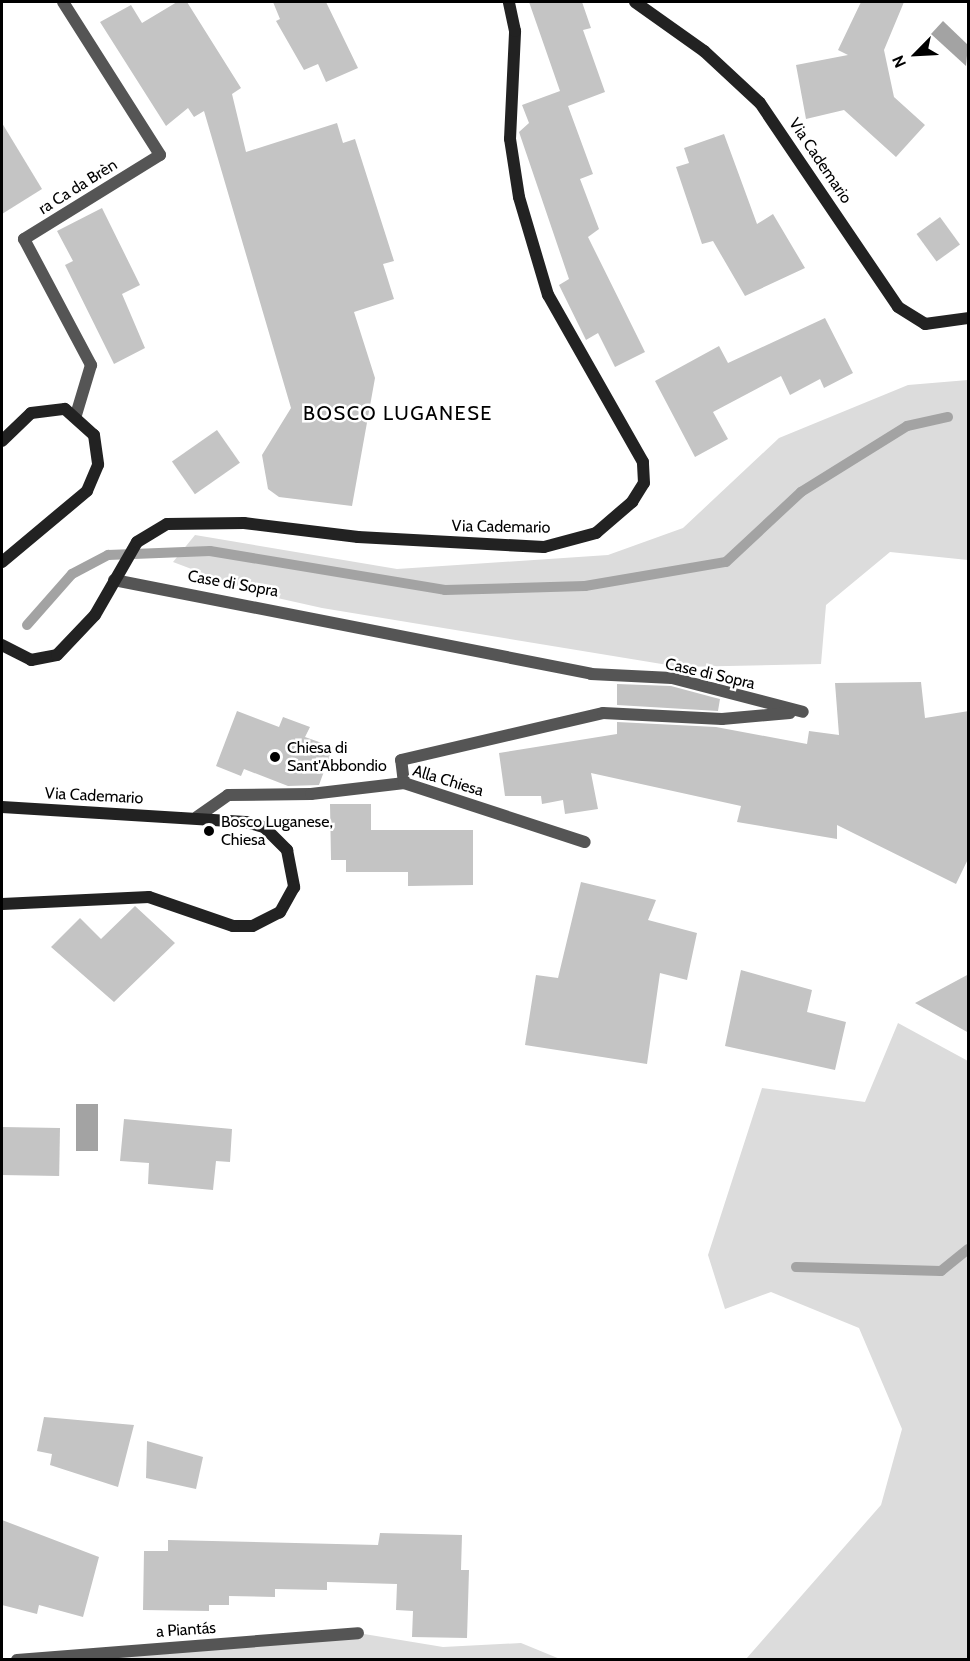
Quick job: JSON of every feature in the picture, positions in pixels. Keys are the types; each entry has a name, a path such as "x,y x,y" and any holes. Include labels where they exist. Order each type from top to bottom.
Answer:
{"street":[{"name":"ra Ca da Brèn","path":"63,2 160,155 24,239 91,365 76,415"},
{"name":"Via Cademario","path":"2,645 31,660 57,655 81,633 132,551 158,528 205,521 358,537 544,547 596,533 632,502 644,483 642,462 625,423 548,295 519,197 510,139 515,43 509,2"},
{"name":"Via Cademario","path":"635,2 704,51 760,103 898,307 925,324 969,318"},
{"path":"2,441 20,420 42,409 76,415 94,435 95,478 76,502 2,562"},
{"name":"Case di Sopra","path":"118,575 591,674 672,678 803,712 722,719 603,713 401,760 404,783"},
{"name":"Alla Chiesa","path":"197,817 228,795 311,794 404,783 585,842"},
{"name":"Via Cademario","path":"2,807 197,817 246,822 277,837 294,868 294,887 280,912 252,926 233,926 149,897 100,895 2,904"},
{"name":"a Piantás","path":"16,1659 358,1633"}],"shaded area":[{"path":"943,21 968,45 966,66 931,34"},
{"path":"968,380 968,560 890,552 826,605 821,664 680,667 322,608 255,593 173,562 195,535 397,569 608,555 683,528 779,438 908,385"},
{"path":"898,1023 968,1061 968,1659 746,1659 881,1505 902,1429 859,1328 771,1292 725,1309 708,1255 762,1088 865,1102"},
{"path":"76,1104 98,1104 98,1151 76,1151"},
{"path":"358,1633 443,1647 521,1643 560,1659 17,1660"}],"building":[{"path":"177,2 187,2 241,88 232,94 246,152 337,123 343,143 355,139 394,261 383,264 394,299 354,312 375,378 352,506 279,497 268,489 262,455 291,408 204,111 194,117 188,108 166,126 100,22 131,5 142,23"},
{"path":"273,2 326,2 358,68 326,82 318,64 304,70 276,21 280,19"},
{"path":"529,2 582,2 591,28 583,30 605,92 568,106 593,174 580,179 599,229 588,237 645,352 615,367 598,333 586,340 559,285 569,279 519,132 529,123 522,105 560,91"},
{"path":"861,2 904,2 884,50 894,97 925,125 896,157 844,110 806,119 796,65 848,55 838,50"},
{"path":"2,123 42,189 2,214"},
{"path":"724,134 757,224 773,214 805,268 745,296 713,241 702,244 676,167 689,163 684,148"},
{"path":"102,208 140,285 122,294 145,348 114,364 65,265 73,261 57,231"},
{"path":"940,217 960,245 937,262 917,234"},
{"path":"825,318 853,373 824,388 820,379 790,395 781,376 713,412 728,439 695,457 655,381 719,346 728,363"},
{"path":"217,430 240,463 195,494 172,462"},
{"path":"921,682 925,718 969,711 969,857 956,884 837,825 837,839 737,822 741,806 591,773 598,809 565,814 563,800 542,804 541,796 505,796 499,753 617,734 617,722 716,727 807,744 809,731 839,735 835,683"},
{"path":"617,684 671,686 720,699 718,711 617,705"},
{"name":"Chiesa di Sant'Abbondio","path":"237,711 279,727 283,717 310,727 305,737 333,747 319,785 288,786 244,769 241,776 216,766"},
{"path":"330,804 371,804 371,830 473,830 473,885 408,886 408,872 346,872 346,860 331,860"},
{"path":"581,882 656,900 648,920 697,933 687,980 660,973 647,1064 525,1045 536,975 558,978"},
{"path":"135,906 175,943 114,1002 51,947 80,918 101,939"},
{"path":"741,970 812,990 807,1012 846,1022 835,1070 725,1046"},
{"path":"969,974 969,1033 915,1003 943,988"},
{"path":"124,1119 232,1129 230,1162 216,1161 213,1190 148,1184 149,1163 120,1161"},
{"path":"2,1127 60,1128 59,1176 2,1175"},
{"path":"44,1417 134,1425 118,1487 50,1465 52,1454 37,1451"},
{"path":"147,1441 203,1457 196,1489 146,1478"},
{"path":"2,1520 99,1557 83,1617 39,1605 37,1614 2,1605"},
{"path":"380,1533 462,1535 461,1570 469,1570 467,1638 412,1637 413,1611 396,1610 397,1584 327,1582 327,1590 275,1589 275,1597 229,1596 229,1605 209,1605 209,1611 143,1610 144,1551 168,1551 168,1540 378,1545"}],"waterway":[{"path":"27,625 72,574 108,555 210,551 445,590 585,586 726,562 801,492 907,426 948,417"},
{"path":"796,1267 941,1271 968,1249"}],"place":[{"name":"Chiesa di Sant'Abbondio","path":"275,757"},
{"name":"Bosco Luganese, Chiesa","path":"209,831"}],"district":[{"name":"BOSCO LUGANESE","path":"398,413"}]}
